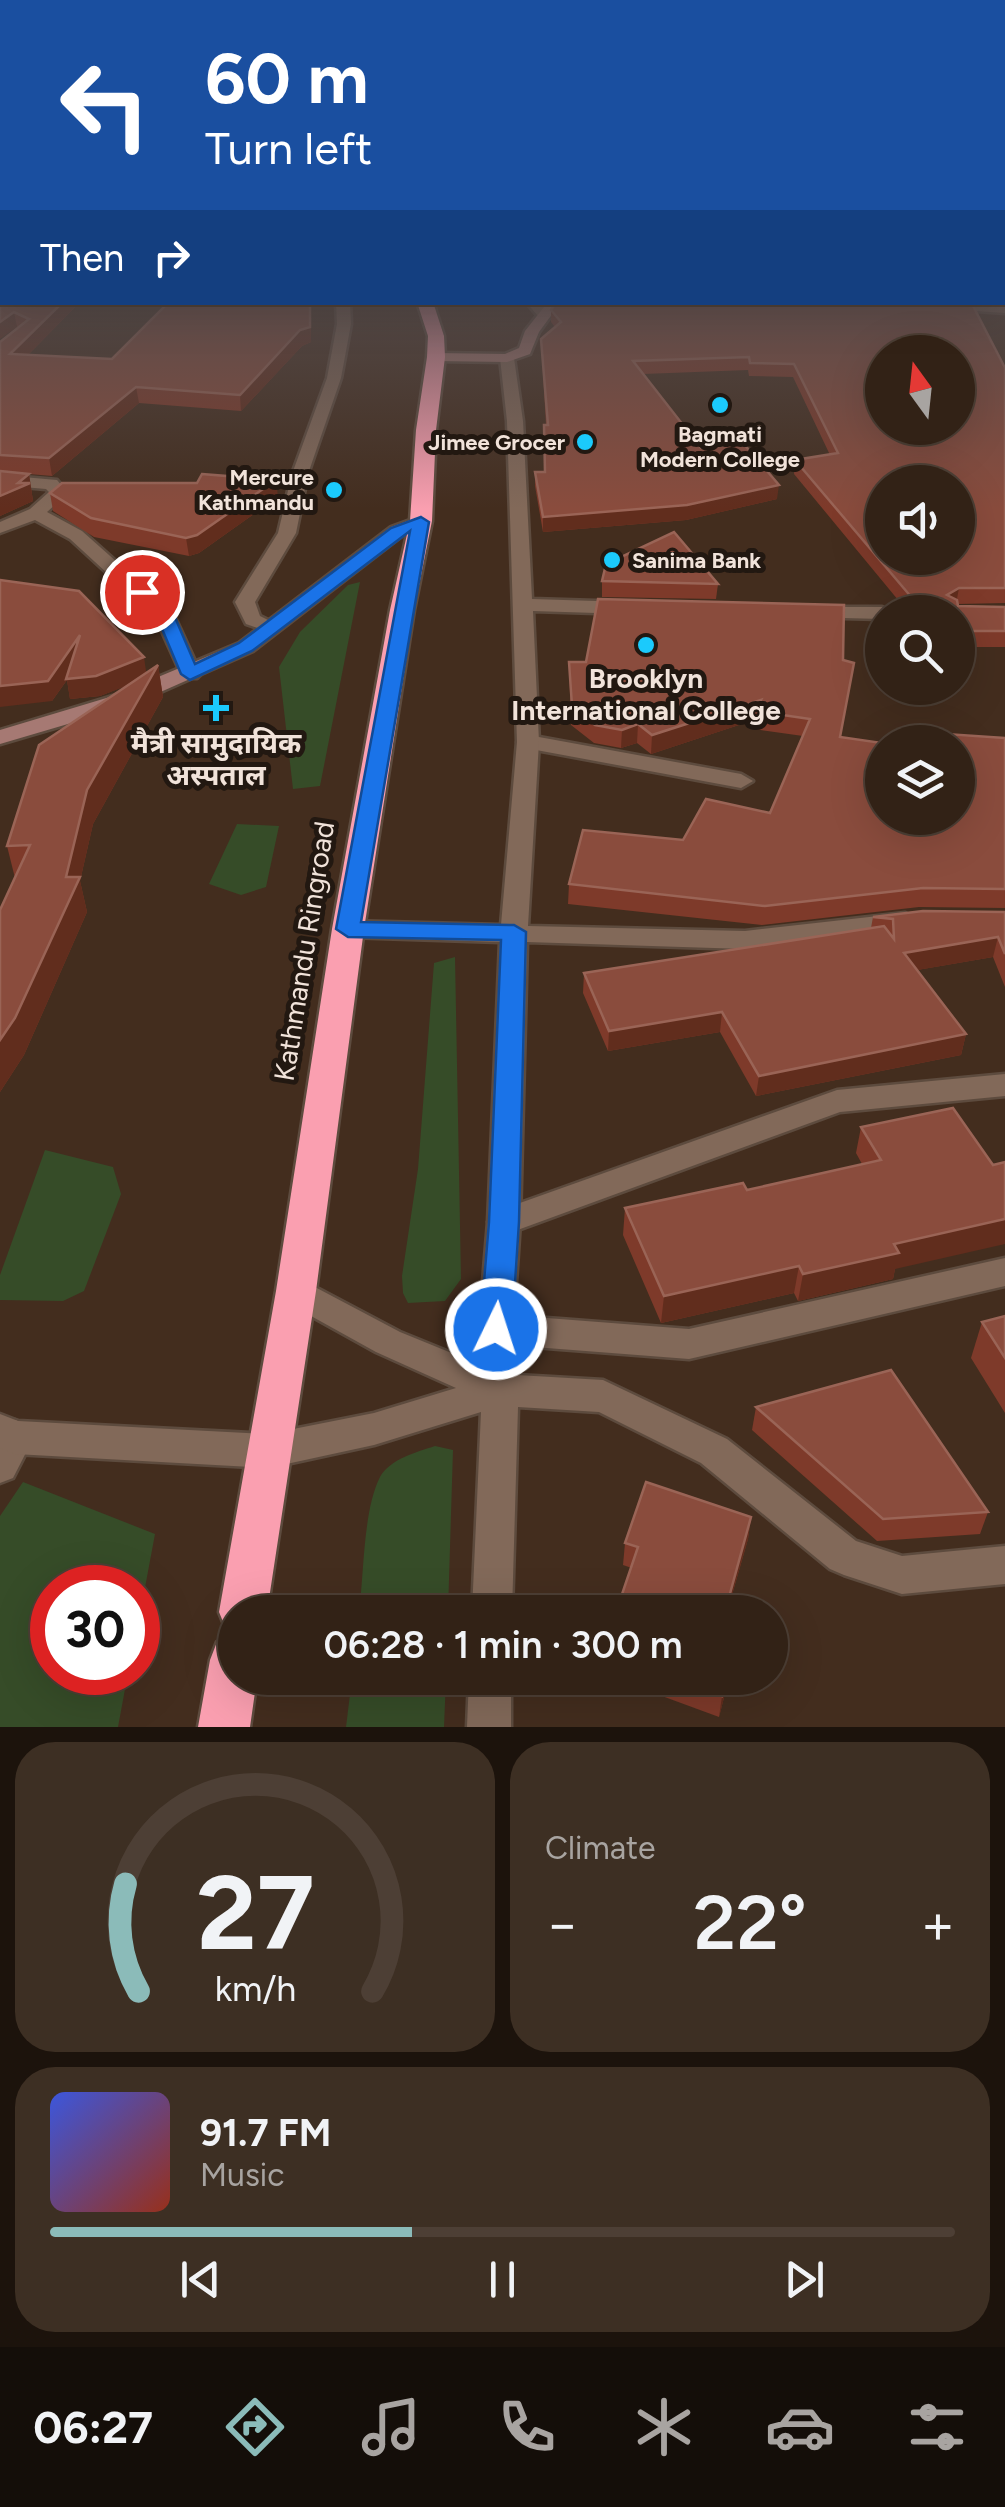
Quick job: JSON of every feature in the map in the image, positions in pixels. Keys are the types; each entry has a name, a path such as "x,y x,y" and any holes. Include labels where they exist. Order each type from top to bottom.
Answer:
{"highway":[{"name":"Kathmandu Ringroad","path":"245,1595 296,1291 348,929 402,610 421,522 436,349"},
{"path":"224,1727 229,1695"}],"main road":[{"path":"436,357 507,358 526,349"},
{"path":"0,736 121,701 246,647 397,531 421,522"}],"street":[{"path":"272,627 255,622 246,614 244,602 287,533 300,474 334,378 339,349"},
{"path":"493,1595 500,1390 496,1329 504,1222 514,932 528,742 516,421 507,358"},
{"path":"0,480 51,484 59,493 36,512 0,528"},
{"path":"36,512 76,535 165,615 190,674"},
{"path":"525,605 643,608"},
{"path":"800,613 865,613"},
{"path":"528,742 741,781"},
{"path":"348,929 745,940 936,919"},
{"path":"504,1222 838,1101 1005,1085"},
{"path":"496,1329 689,1344 1005,1272"},
{"path":"296,1291 388,1342 500,1390 603,1396 714,1451 844,1556 902,1575 1005,1565"},
{"path":"5,1444 268,1451 374,1429 500,1390"},
{"path":"488,1727 489,1695"}],"green space":[{"path":"360,582 320,786 293,789 279,667 300,632 348,585"},
{"path":"237,824 279,826 266,887 241,895 209,884"},
{"path":"455,957 461,1279 445,1301 408,1303 402,1276 418,1169 434,963"},
{"path":"45,1150 113,1167 121,1194 84,1291 63,1301 0,1300 0,1275"},
{"path":"435,1446 453,1450 449,1595 361,1595 374,1491 384,1471"},
{"path":"23,1482 155,1534 149,1565 30,1565 30,1695 124,1695 118,1727 0,1727 0,1516"},
{"path":"350,1695 445,1695 444,1727 346,1727"}],"building":[{"path":"0,349 16,349 10,354 112,359 122,349 283,349 240,395 136,387 49,458 0,455"},
{"path":"542,349 865,349 865,445 975,445 975,349 995,349 1005,368 1005,588 959,588 947,595 910,595 893,575 975,575 975,465 865,465 865,542 795,460 838,453 794,364 750,363 749,357 633,361 701,448 743,443 779,485 687,505 543,517 535,472 545,472 544,425 548,425"},
{"path":"0,471 29,474 18,483 30,483 0,496"},
{"path":"202,474 276,480 197,535 186,538 91,518 50,493 62,483 197,483"},
{"path":"674,532 718,584 602,581 606,564"},
{"path":"0,580 79,591 144,657 96,676 66,679 80,635 48,681 0,686"},
{"path":"598,599 844,605 843,660 854,663 840,737 865,741 865,835 975,835 975,736 1005,738 1005,889 923,888 765,906 569,884 583,830 683,840 706,799 770,813 810,719 755,711 761,700 652,735 638,724 622,730 595,725 572,706 569,662 586,662"},
{"path":"975,606 1005,607 1005,631 975,631"},
{"path":"158,665 87,790 66,877 80,877 15,1018 0,1040 0,910 30,845 7,846 39,745"},
{"path":"923,911 1005,912 1005,954 998,937 904,953 966,1034 759,1076 722,1012 609,1031 584,973 884,926 894,939 893,919 873,917"},
{"path":"953,1108 993,1165 1005,1162 1005,1219 894,1244 899,1253 803,1274 799,1266 664,1296 625,1208 743,1183 747,1190 881,1160 861,1127"},
{"path":"1005,1316 1005,1358 982,1322"},
{"path":"891,1370 988,1512 883,1519 756,1407"},
{"path":"646,1482 751,1517 730,1595 622,1595 638,1547 625,1543"}],"place":[{"name":"Bagmati Modern College","path":"720,405"},
{"name":"Jimee Grocer","path":"585,442"},
{"name":"Mercure Kathmandu","path":"334,490"},
{"name":"Sanima Bank","path":"612,560"},
{"name":"Brooklyn International College","path":"646,645"},
{"name":"मैत्री सामुदायिक अस्पताल","path":"216,708"}],"route":[{"path":"142,592 165,615 190,674 246,647 397,531 421,522 402,610 348,929 514,932 504,1222 496,1329"}]}
